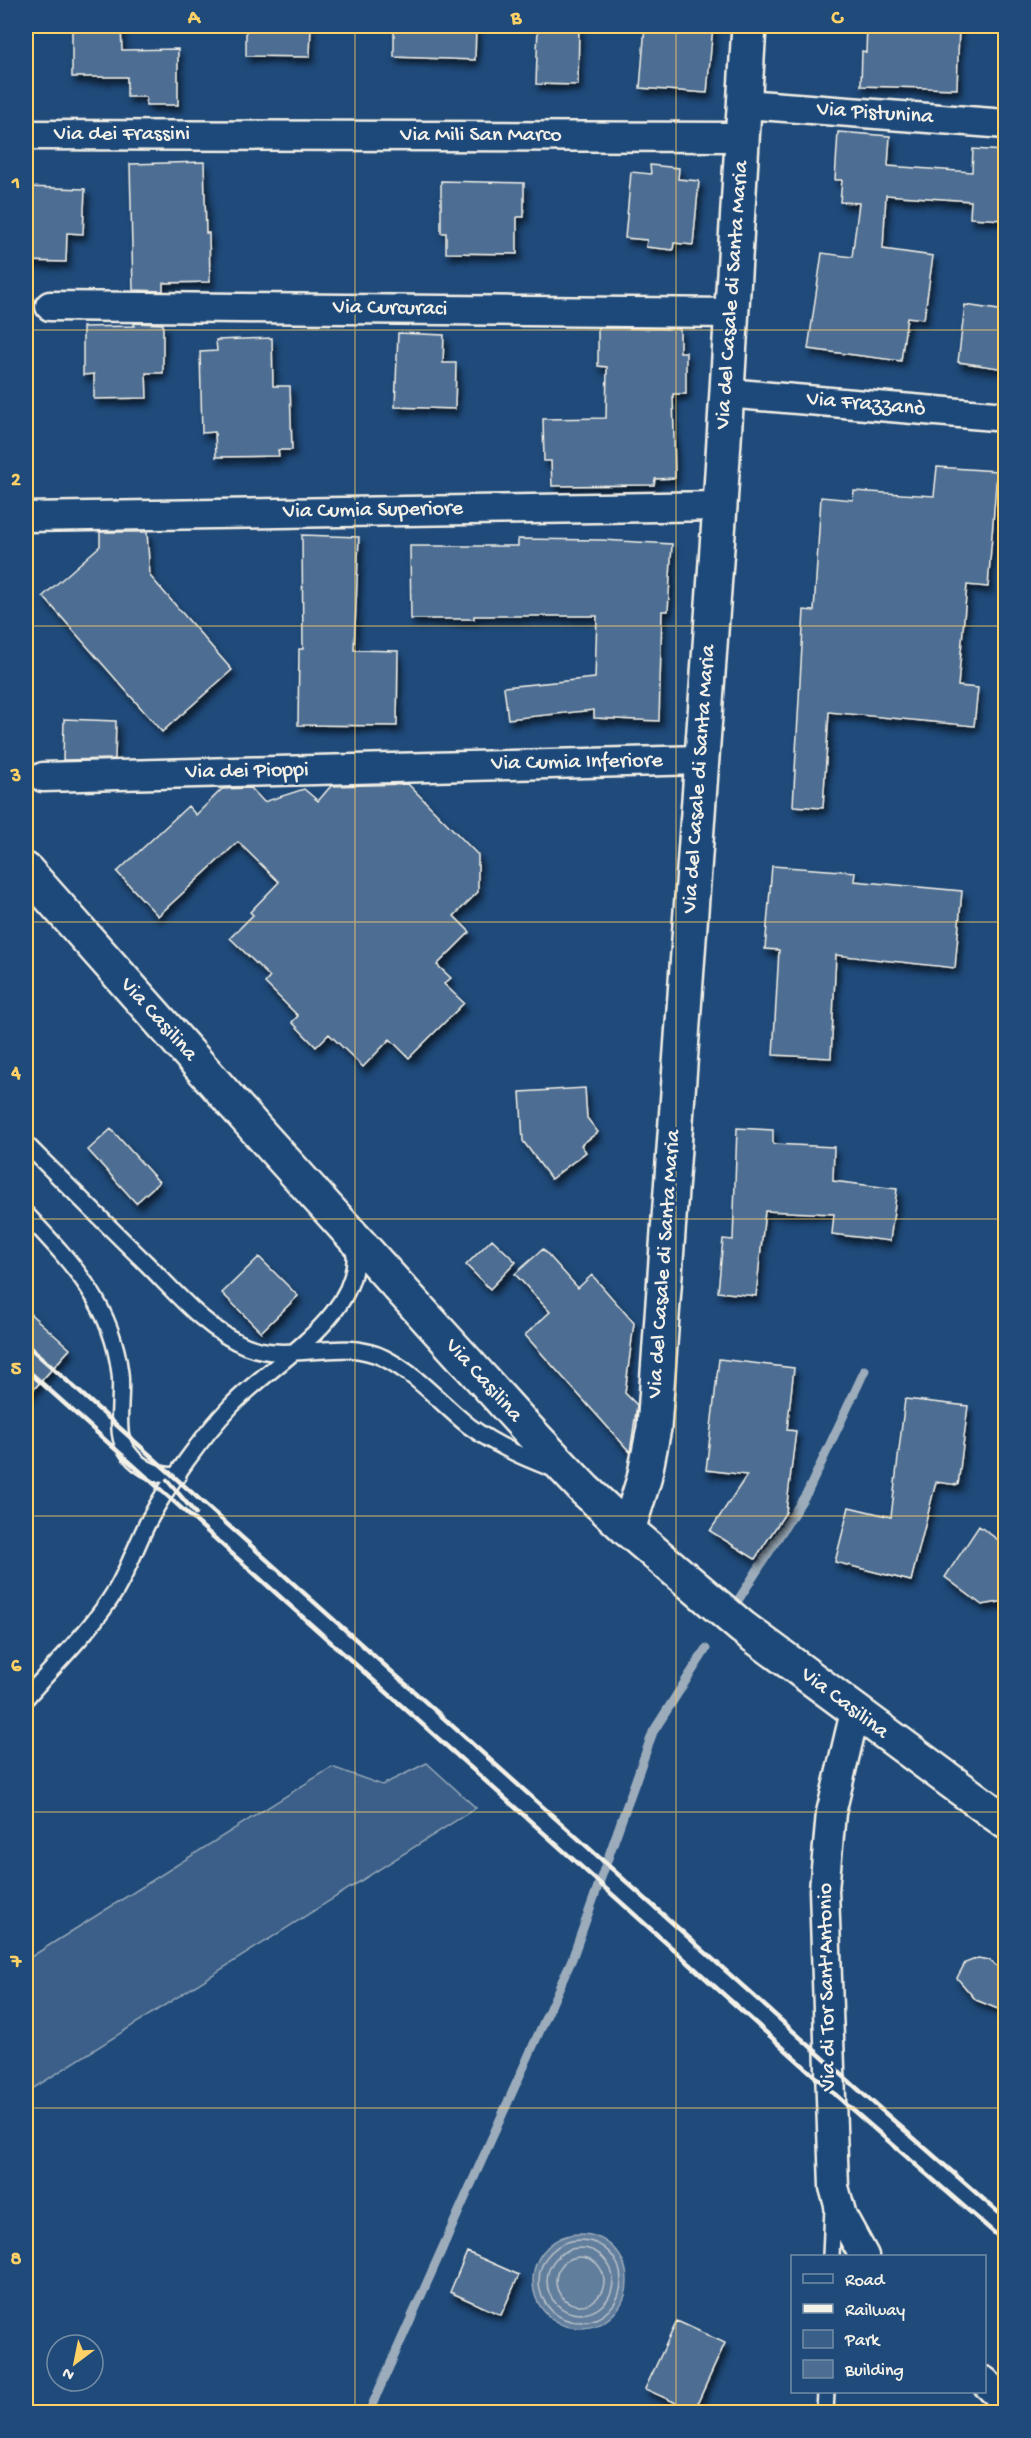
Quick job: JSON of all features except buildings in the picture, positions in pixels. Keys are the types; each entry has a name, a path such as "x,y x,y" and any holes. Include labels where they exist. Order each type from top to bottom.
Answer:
{"street":[{"name":"Via del Casale di Santa Maria","path":"628,1530 646,1469 654,1428 720,506 749,26"},
{"name":"Via Pistunina","path":"745,104 1005,124"},
{"name":"Via dei Frassini","path":"26,135 219,135"},
{"name":"Via Mili San Marco","path":"219,135 742,137"},
{"name":"Via Curcuraci","path":"50,306 731,313"},
{"name":"Via Frazzanò","path":"726,393 1005,417"},
{"name":"Via Cumia Superiore","path":"26,517 720,506"},
{"name":"Via Cumia Inferiore","path":"452,766 702,760"},
{"name":"Via dei Pioppi","path":"43,777 452,766"},
{"name":"Via Casilina","path":"26,870 353,1237 572,1476 628,1530 742,1627 1005,1822"},
{"name":"Via di Tor Sant'Antonio","path":"855,1712 831,1813 824,1890 834,2187 842,2216 863,2255"},
{"path":"986,2383 1005,2402"}],"lane":[{"path":"26,1144 206,1320 246,1346 273,1352 332,1348 358,1350 381,1356 416,1377 461,1419 486,1436 530,1460 572,1476"},
{"path":"26,1214 80,1274 92,1291 107,1323 118,1356 121,1375 120,1434 123,1445 134,1459 150,1471 178,1476"},
{"path":"26,1698 100,1612 115,1591 150,1518 204,1438 252,1384 295,1352 331,1315 347,1292 354,1276 357,1257 353,1237"},
{"path":"831,2255 834,2187"},
{"path":"825,2412 826,2393"}],"green space":[{"path":"427,1763 476,1808 26,2093 26,1960 332,1767 382,1785"}],"water":[{"path":"580,2234 598,2238 613,2248 623,2263 627,2281 623,2299 613,2314 598,2324 580,2328 562,2324 547,2314 537,2299 533,2281 537,2263 547,2248 562,2238"}],"waterway":[{"path":"737,1602 808,1491 865,1370"},
{"path":"369,2412 572,1959 653,1732 706,1649"}],"railway":[{"path":"26,1344 1006,2219"},
{"path":"26,1369 847,2105 1006,2243"},
{"path":"167,1480 196,1514"}]}
